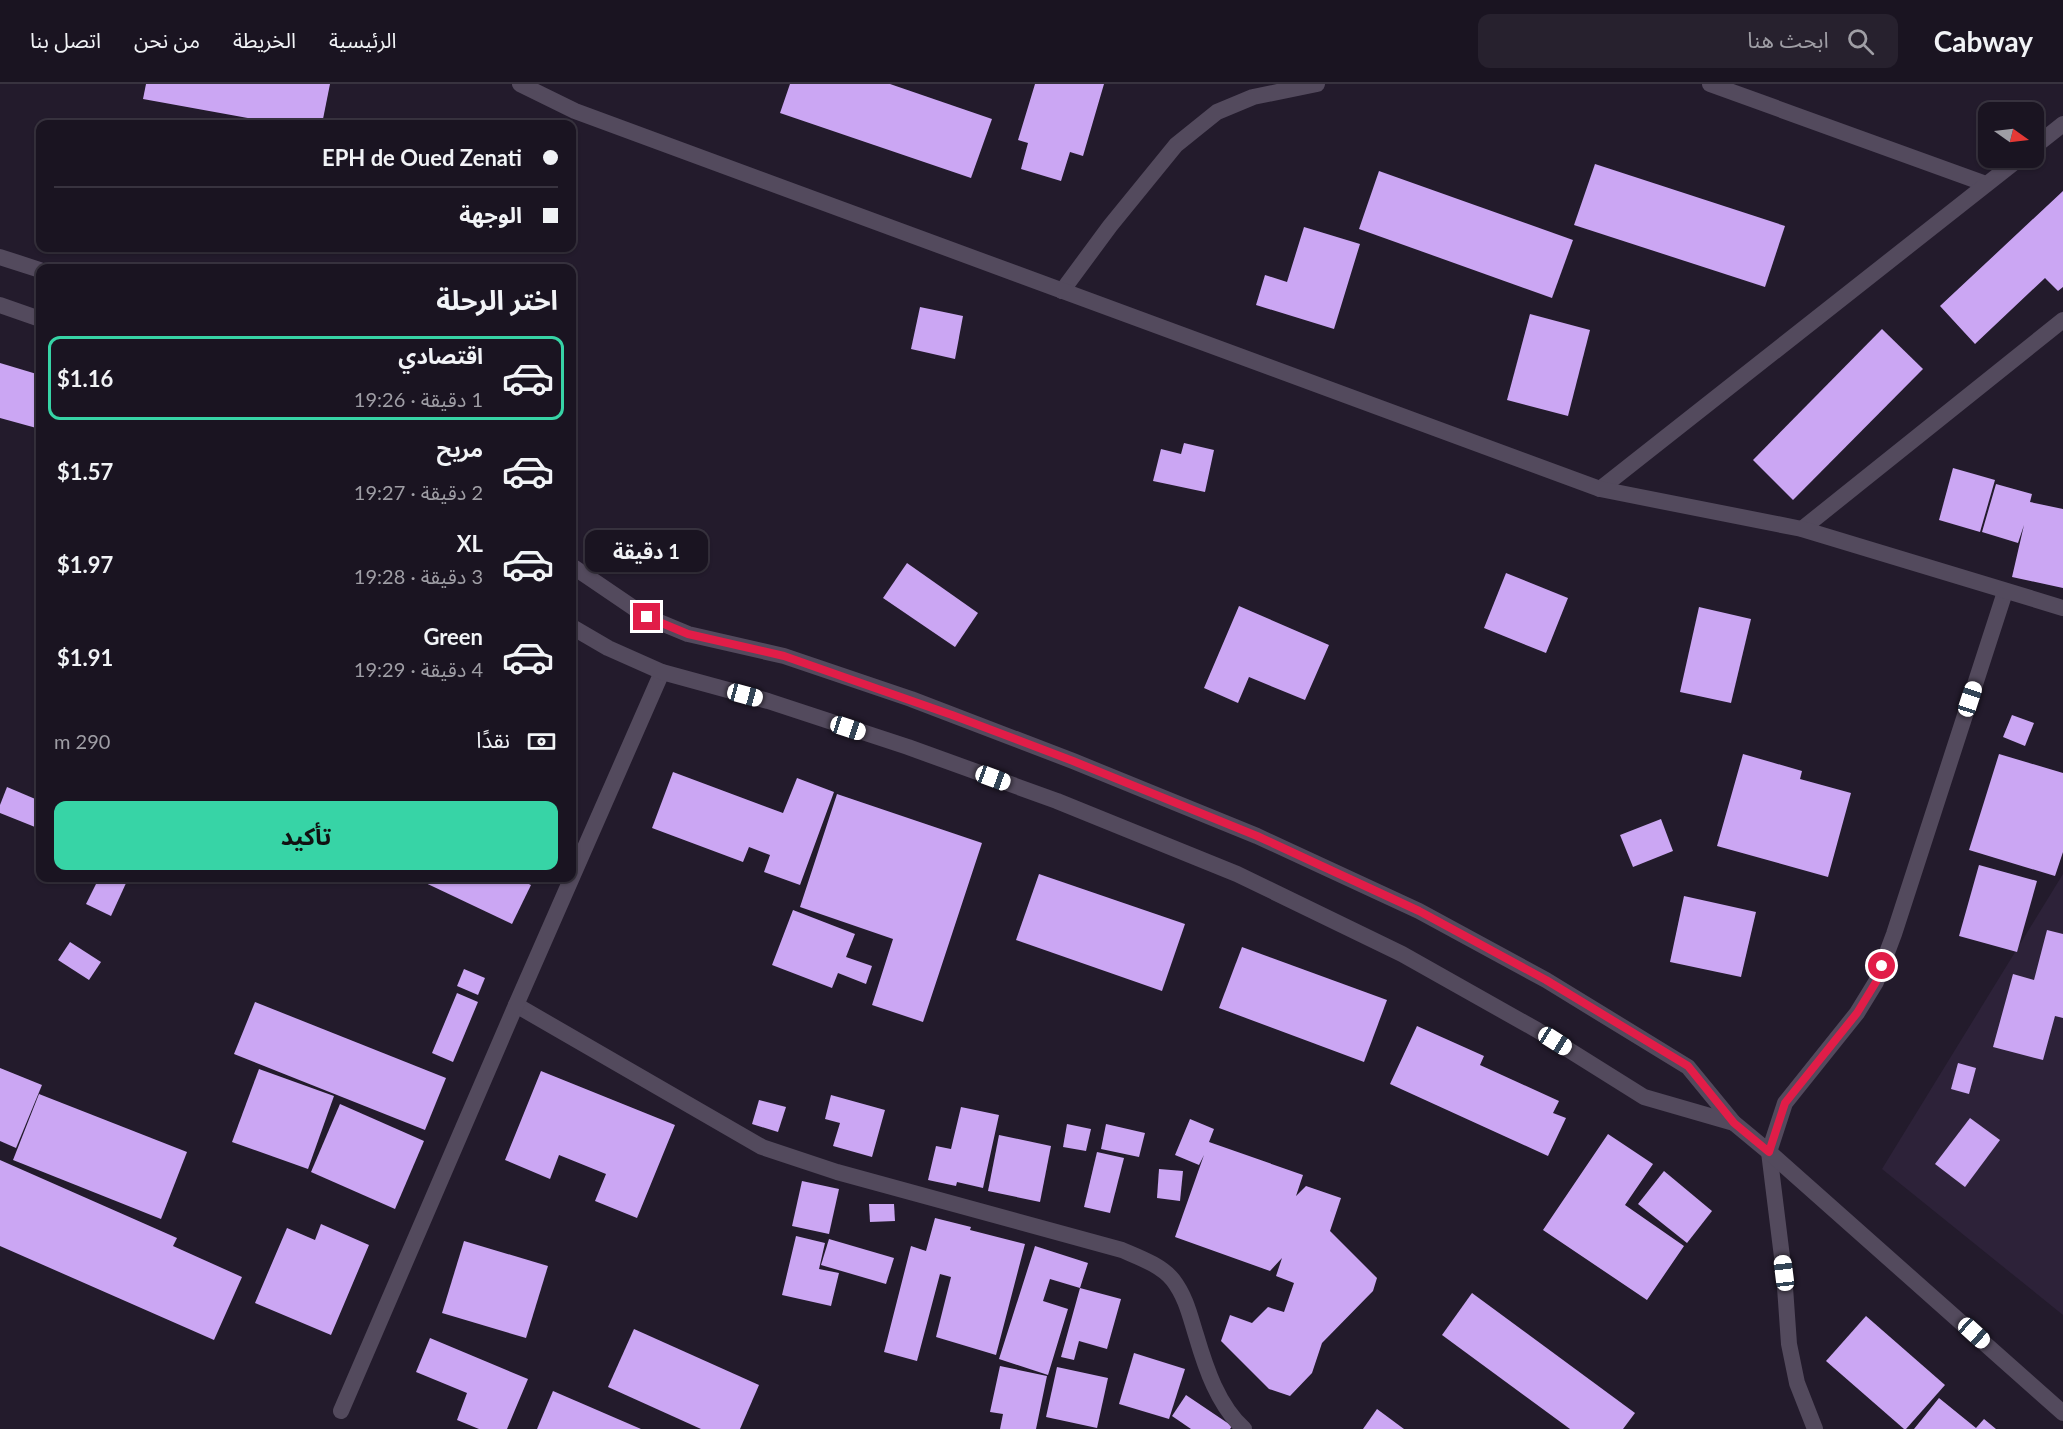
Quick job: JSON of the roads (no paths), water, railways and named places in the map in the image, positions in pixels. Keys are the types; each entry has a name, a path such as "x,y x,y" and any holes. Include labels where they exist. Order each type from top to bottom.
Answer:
{"street":[{"path":"1062,291 1110,226 1176,145 1217,112 1252,97 1317,84"},
{"path":"1710,84 1986,184"},
{"path":"525,85 575,111 1600,489 1802,529 2063,608"},
{"path":"2044,139 2063,124"},
{"path":"1600,489 2007,168"},
{"path":"0,257 36,269"},
{"path":"0,305 36,318"},
{"path":"1802,529 2063,320"},
{"path":"576,569 647,617 688,634 784,656 911,699 1073,761 1257,836 1419,911 1546,980 1688,1066 1734,1123 2063,1413"},
{"path":"1815,1429 1797,1383 1789,1344 1784,1273 1769,1152 1785,1103 1857,1013 1876,982 1894,934 2005,592"},
{"path":"576,629 608,648 662,672 768,701 908,747 1058,801 1237,874 1402,954 1537,1030 1644,1097 1734,1123"},
{"path":"576,868 662,672"},
{"path":"341,1411 570,882"},
{"path":"516,1005 762,1147 837,1172 1122,1250 1148,1262 1172,1278 1186,1302 1213,1387 1244,1429"}]}
